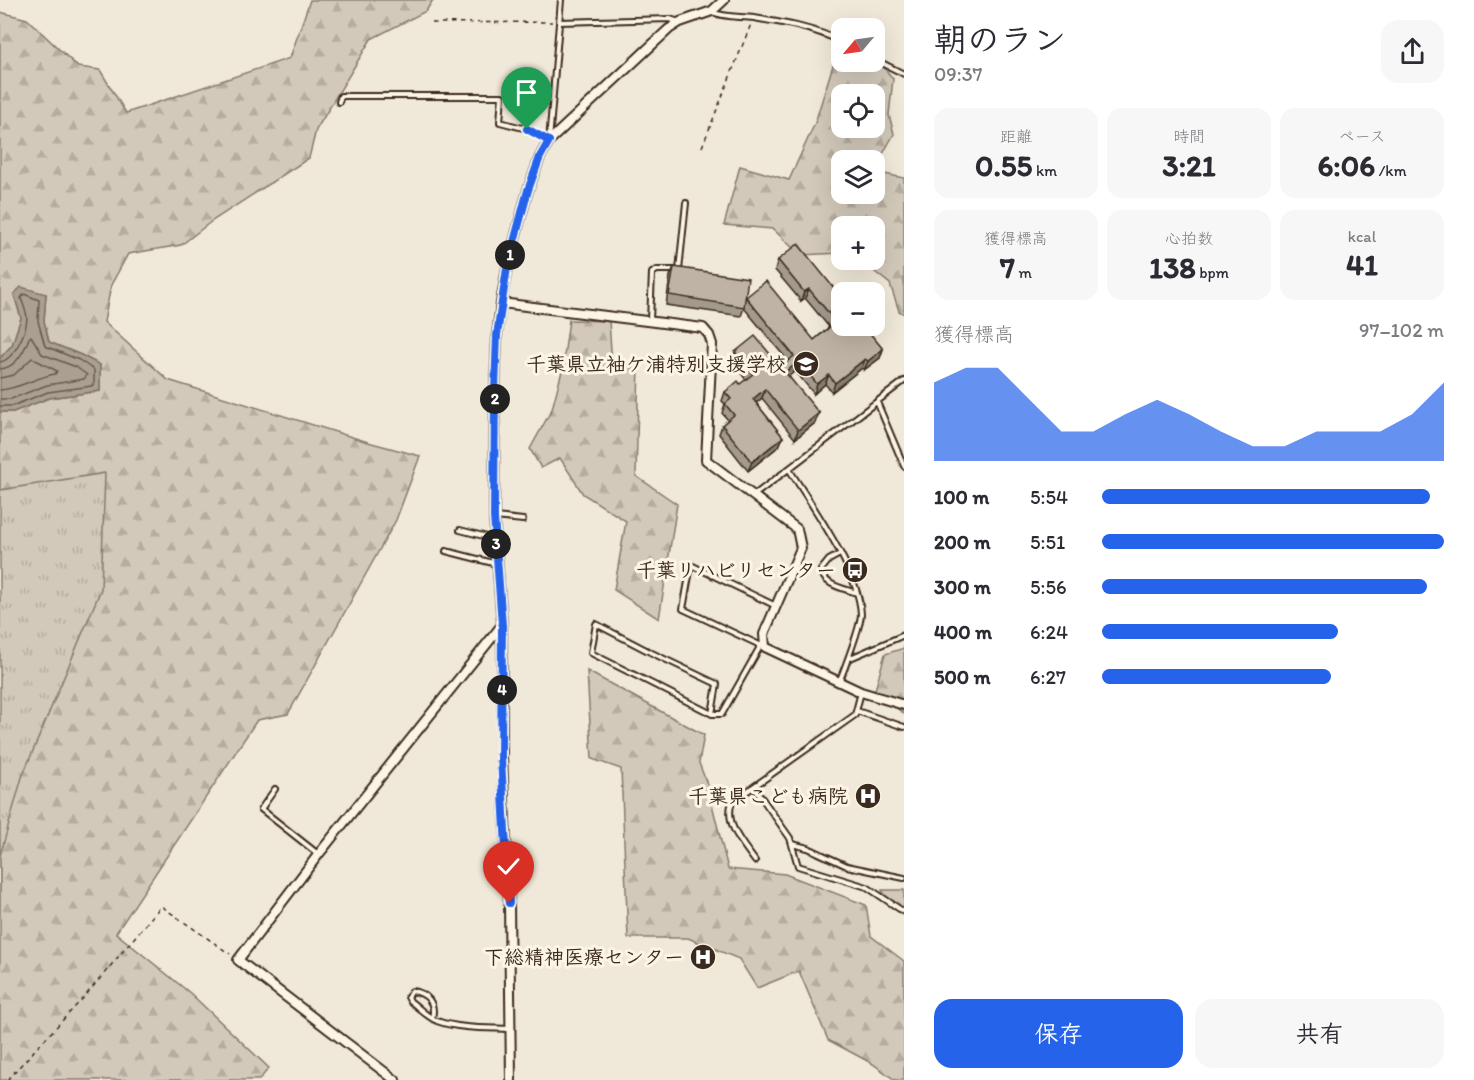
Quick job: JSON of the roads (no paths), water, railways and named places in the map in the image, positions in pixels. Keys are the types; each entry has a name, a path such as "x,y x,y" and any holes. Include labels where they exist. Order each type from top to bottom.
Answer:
{"street":[{"path":"512,1080 509,903 501,758 502,625 494,517 497,335 507,268 528,190 540,157 549,141 669,29 680,22 712,11 724,0"},
{"path":"501,303 703,328 712,344 706,460 797,529 801,548 764,634 763,646 840,680 861,692 904,705"},
{"path":"395,1080 238,960 318,855 502,625"}],"lane":[{"path":"339,102 341,96 502,96 500,122 527,129 549,141 561,0"},
{"path":"712,11 719,15 754,18 831,36"},
{"path":"559,22 669,19 680,22"},
{"path":"885,64 904,74"},
{"path":"650,320 652,273 657,270 679,270 686,203"},
{"path":"753,497 904,381"},
{"path":"877,402 904,466"},
{"path":"789,469 832,537 857,594 861,616 840,680"},
{"path":"494,517 523,520"},
{"path":"460,530 496,539"},
{"path":"446,551 498,564"},
{"path":"840,554 829,560 822,570 822,576 828,582 857,594"},
{"path":"712,714 717,684 652,654 596,624 591,653 712,714 722,714 763,646 683,609 691,565 776,606"},
{"path":"847,659 904,635"},
{"path":"756,861 735,832 728,812 732,802 855,715 861,692"},
{"path":"857,711 904,727"},
{"path":"754,787 790,838 798,866 867,887 904,912"},
{"path":"275,789 261,809 318,855"},
{"path":"792,844 808,848 847,866 904,878"},
{"path":"432,1018 435,1010 434,1004 422,992 412,990 408,997 410,1001 432,1018 438,1021 466,1026 510,1029"}],"water":[{"path":"21,287 46,294 44,321 49,342 100,365 100,391 49,398 13,412 0,412 0,358 12,345 21,318 14,294"}],"place":[{"name":"千葉県立袖ケ浦特別支援学校","path":"806,364"},
{"name":"千葉リハビリセンター","path":"855,570"},
{"name":"千葉県こども病院","path":"868,796"},
{"name":"下総精神医療センター","path":"703,957"}]}
